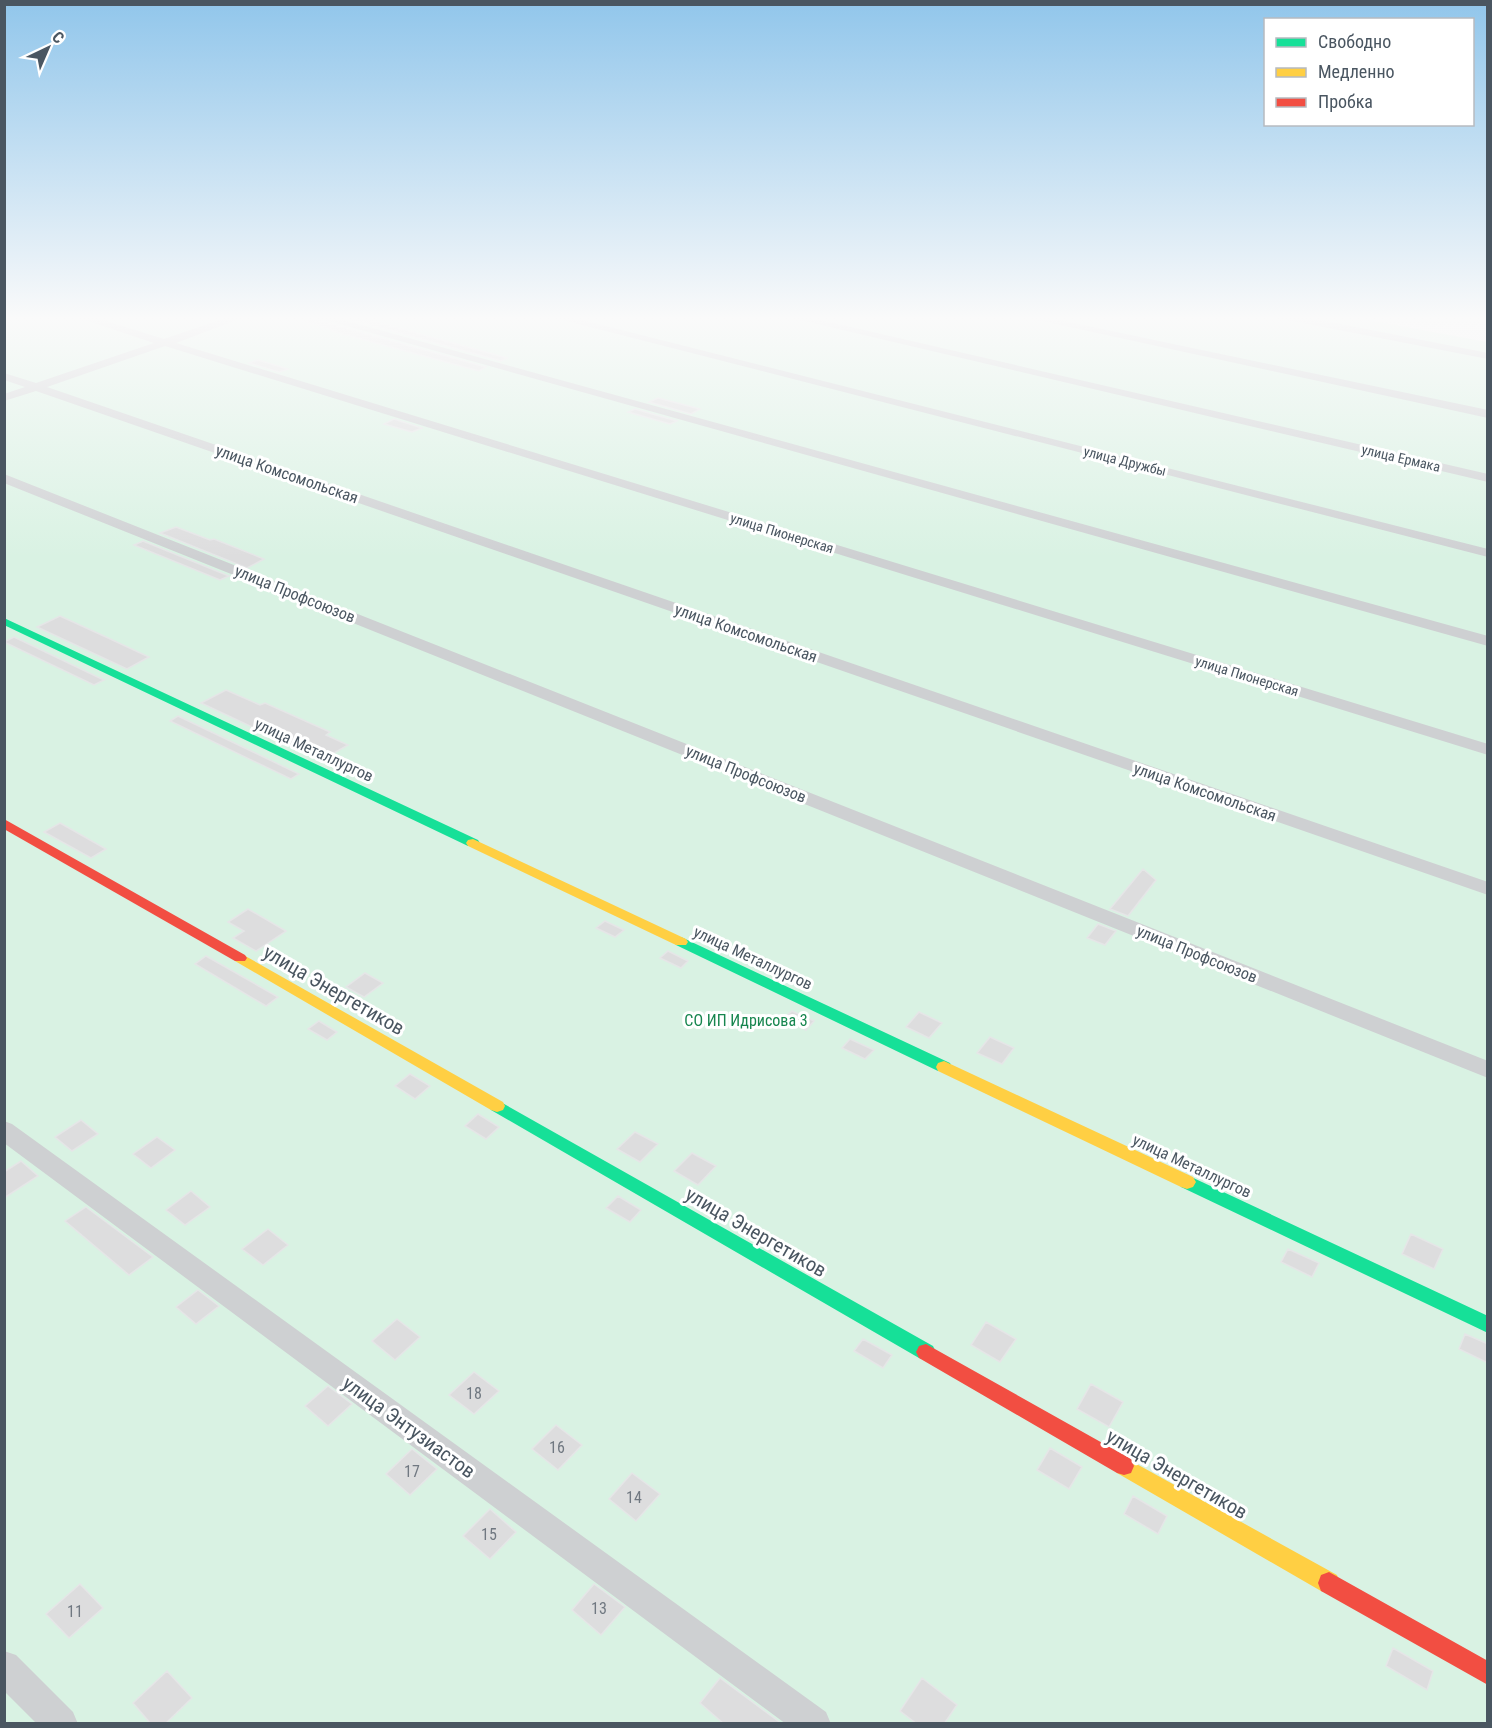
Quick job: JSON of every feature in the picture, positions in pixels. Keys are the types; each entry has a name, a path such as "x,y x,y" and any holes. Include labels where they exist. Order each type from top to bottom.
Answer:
{"street":[{"name":"улица Комсомольская","path":"64,397 1488,889"},
{"name":"улица Пионерская","path":"338,397 1488,750"},
{"path":"608,397 1488,640"},
{"name":"улица Дружбы","path":"870,397 1488,553"},
{"name":"улица Ермака","path":"1136,397 1488,478"},
{"path":"1406,397 1488,414"},
{"name":"улица Профсоюзов","path":"4,478 1488,1070"},
{"name":"улица Металлургов","path":"4,621 1488,1325"},
{"name":"улица Энергетиков","path":"4,823 1488,1674"},
{"name":"улица Энтузиастов","path":"4,1130 814,1724"},
{"path":"4,1667 61,1724"}],"green space":[{"name":"СО ИП Идрисова 3","path":"5,397 1487,397 1487,1723 5,1724"}],"building":[{"path":"658,398 700,409 691,414 649,402"},
{"path":"635,409 677,421 670,424 628,412"},
{"path":"394,419 422,428 412,432 384,424"},
{"path":"176,527 264,559 247,568 160,533"},
{"path":"143,541 229,576 220,580 134,545"},
{"path":"60,616 149,657 127,669 37,627"},
{"path":"14,637 104,680 94,685 4,642"},
{"path":"226,690 260,705 265,703 330,732 326,735 348,745 322,760 201,703"},
{"path":"178,716 299,774 291,779 170,721"},
{"path":"60,823 106,849 91,858 44,832"},
{"path":"1143,869 1156,880 1128,916 1110,909"},
{"path":"248,909 286,931 256,951 233,938 244,931 228,922"},
{"path":"605,921 624,930 615,937 596,928"},
{"path":"1098,924 1116,931 1105,945 1087,938"},
{"path":"668,951 688,961 681,968 660,958"},
{"path":"206,956 278,997 266,1006 195,964"},
{"path":"365,973 383,983 364,997 346,987"},
{"path":"792,1011 814,1021 806,1030 783,1019"},
{"path":"919,1012 942,1023 929,1038 906,1027"},
{"path":"319,1021 337,1032 327,1040 308,1029"},
{"path":"990,1037 1014,1048 1002,1064 977,1053"},
{"path":"850,1039 874,1050 865,1059 842,1048"},
{"path":"410,1074 430,1086 415,1099 395,1086"},
{"path":"478,1114 499,1127 486,1139 465,1126"},
{"path":"81,1120 98,1134 72,1151 55,1137"},
{"path":"635,1132 658,1144 640,1162 617,1149"},
{"path":"157,1137 175,1150 151,1168 133,1154"},
{"path":"692,1153 716,1166 698,1185 674,1171"},
{"path":"21,1161 38,1176 4,1198 4,1172"},
{"path":"191,1191 210,1207 185,1225 166,1210"},
{"path":"618,1196 641,1210 630,1222 606,1208"},
{"path":"86,1207 153,1257 129,1275 65,1221"},
{"path":"268,1229 288,1245 263,1265 242,1249"},
{"path":"1411,1234 1443,1249 1434,1269 1402,1254"},
{"path":"1288,1249 1319,1263 1312,1277 1281,1262"},
{"path":"198,1290 219,1306 196,1324 176,1307"},
{"path":"397,1319 420,1337 395,1360 372,1341"},
{"path":"986,1322 1016,1339 1000,1362 971,1345"},
{"path":"1465,1334 1488,1344 1488,1363 1459,1349"},
{"path":"863,1339 892,1355 883,1368 854,1351"},
{"path":"474,1372 499,1391 474,1414 449,1395"},
{"path":"1091,1384 1123,1402 1109,1427 1077,1409"},
{"path":"328,1386 352,1404 328,1426 305,1406"},
{"path":"556,1425 582,1445 558,1470 532,1449"},
{"path":"1050,1448 1082,1467 1069,1489 1037,1470"},
{"path":"412,1449 437,1469 410,1495 386,1474"},
{"path":"632,1473 660,1494 636,1521 609,1499"},
{"path":"1133,1496 1167,1516 1158,1534 1124,1514"},
{"path":"490,1509 516,1532 490,1559 463,1536"},
{"path":"80,1584 103,1608 69,1638 46,1614"},
{"path":"594,1584 625,1607 601,1635 572,1610"},
{"path":"1393,1648 1433,1671 1427,1690 1386,1666"},
{"path":"167,1671 192,1698 165,1724 151,1724 133,1703"},
{"path":"720,1678 782,1724 724,1724 700,1703"},
{"path":"922,1678 957,1705 944,1724 917,1724 900,1711"}],"traffic: fast":[{"path":"4,621 473,843"},
{"path":"681,942 944,1067"},
{"path":"497,1106 926,1352"},
{"path":"1187,1182 1488,1325"}],"traffic: slow":[{"path":"473,843 681,942"},
{"path":"240,958 497,1106"},
{"path":"944,1067 1187,1182"},
{"path":"1124,1466 1329,1583"}],"traffic: jam":[{"path":"4,823 240,958"},
{"path":"926,1352 1124,1466"},
{"path":"1329,1583 1488,1674"}]}
